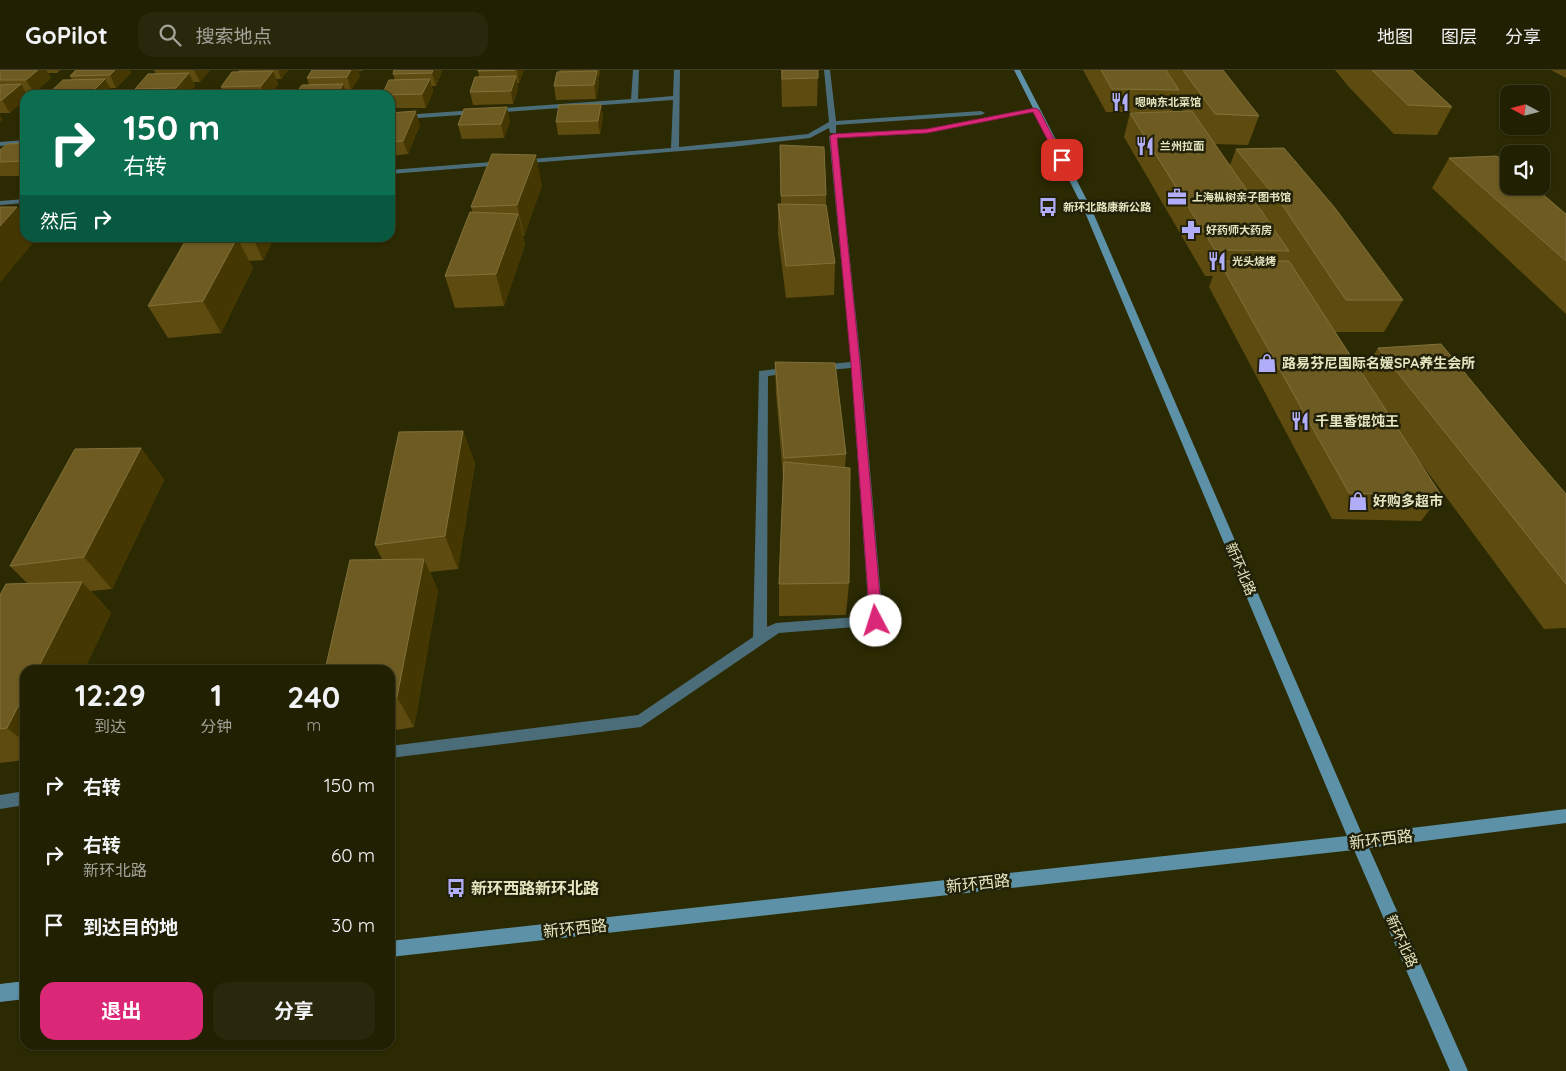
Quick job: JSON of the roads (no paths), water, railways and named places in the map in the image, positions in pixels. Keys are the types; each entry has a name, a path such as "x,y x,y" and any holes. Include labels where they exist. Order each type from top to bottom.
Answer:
{"street":[{"path":"634,101 636,70"},
{"path":"675,150 677,70"},
{"path":"395,751 641,721 776,628 876,621 856,364 827,70"},
{"name":"新环北路","path":"1017,70 1035,110 1088,210 1358,842 1459,1071"},
{"path":"395,118 676,98"},
{"path":"395,172 675,150 810,136 832,123 1035,110"},
{"path":"833,136 927,131 1035,110"},
{"path":"0,144 20,142"},
{"path":"0,203 20,201"},
{"path":"760,639 763,373 856,364"},
{"path":"0,802 20,799"},
{"name":"新环西路","path":"395,948 1358,842 1566,816"},
{"path":"0,993 20,991"}],"place":[{"name":"嗯呐东北菜馆","path":"1120,102"},
{"name":"兰州拉面","path":"1145,146"},
{"name":"上海枞树亲子图书馆","path":"1177,197"},
{"name":"新环北路康新公路","path":"1048,207"},
{"name":"好药师大药房","path":"1191,230"},
{"name":"光头烧烤","path":"1217,261"},
{"name":"路易芬尼国际名媛SPA养生会所","path":"1267,363"},
{"name":"千里香馄饨王","path":"1300,421"},
{"name":"好购多超市","path":"1358,501"},
{"name":"新环西路新环北路","path":"456,888"}]}
